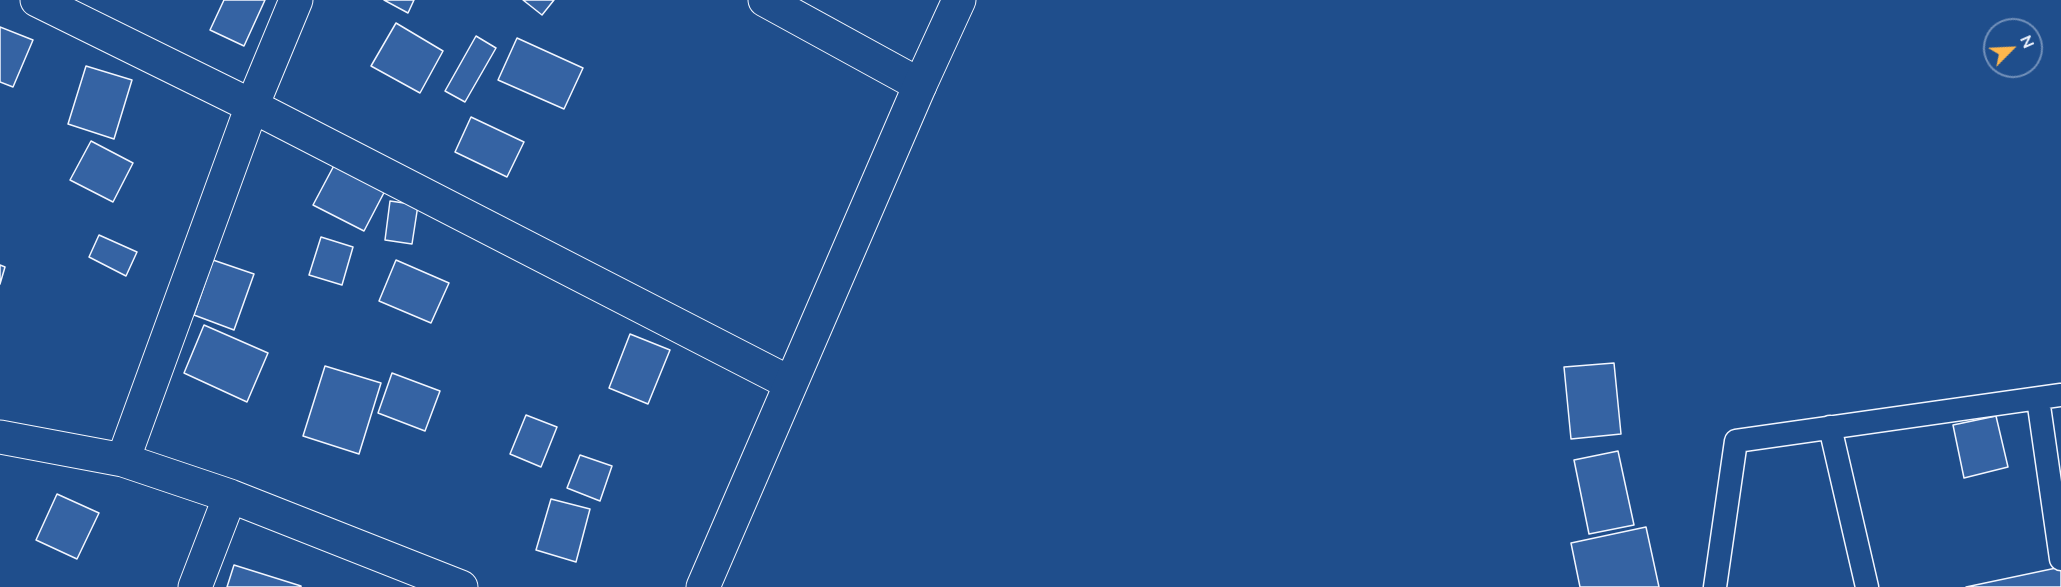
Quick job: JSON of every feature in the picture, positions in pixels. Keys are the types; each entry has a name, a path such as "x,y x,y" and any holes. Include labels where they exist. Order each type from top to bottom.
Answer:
{"main road":[{"path":"37,0 252,106 790,383"},
{"path":"123,460 252,106 296,0"},
{"path":"765,0 920,85"},
{"path":"703,587 790,383 959,0"},
{"path":"0,437 123,460 230,496 461,587"},
{"path":"195,587 230,496"}],"lane":[{"path":"1715,587 1736,441 2061,395"},
{"path":"2038,399 2061,559"},
{"path":"1830,427 1867,587"}],"building":[{"path":"224,0 265,0 244,46 210,30"},
{"path":"384,0 414,0 408,13"},
{"path":"523,0 554,0 542,15"},
{"path":"396,23 443,51 420,93 371,66"},
{"path":"0,27 33,40 13,87 0,82"},
{"path":"476,36 496,48 465,102 445,91"},
{"path":"517,38 583,68 564,109 498,80"},
{"path":"86,66 132,80 114,139 68,124"},
{"path":"471,117 524,142 507,177 455,152"},
{"path":"91,141 133,163 113,202 70,180"},
{"path":"338,158 388,185 364,231 313,205"},
{"path":"390,201 418,205 412,244 385,240"},
{"path":"99,235 137,252 126,276 89,257"},
{"path":"321,237 353,247 342,285 309,275"},
{"path":"213,260 254,274 234,330 194,315"},
{"path":"396,260 449,283 431,323 379,301"},
{"path":"0,265 5,267 0,284"},
{"path":"204,325 268,353 247,402 184,373"},
{"path":"630,334 670,350 648,404 609,388"},
{"path":"1614,363 1621,434 1571,439 1564,367"},
{"path":"325,366 381,383 359,454 303,436"},
{"path":"392,373 440,391 425,431 378,413"},
{"path":"526,415 557,427 541,467 510,454"},
{"path":"1996,416 2008,467 1964,478 1953,425"},
{"path":"1618,451 1634,525 1589,534 1574,460"},
{"path":"580,455 612,466 600,501 567,488"},
{"path":"57,494 99,513 77,559 36,540"},
{"path":"551,499 590,509 576,562 536,550"},
{"path":"1646,527 1659,587 1580,587 1571,543"},
{"path":"234,565 301,586 301,587 227,587"},
{"path":"2061,567 2061,587 1966,587"}]}
